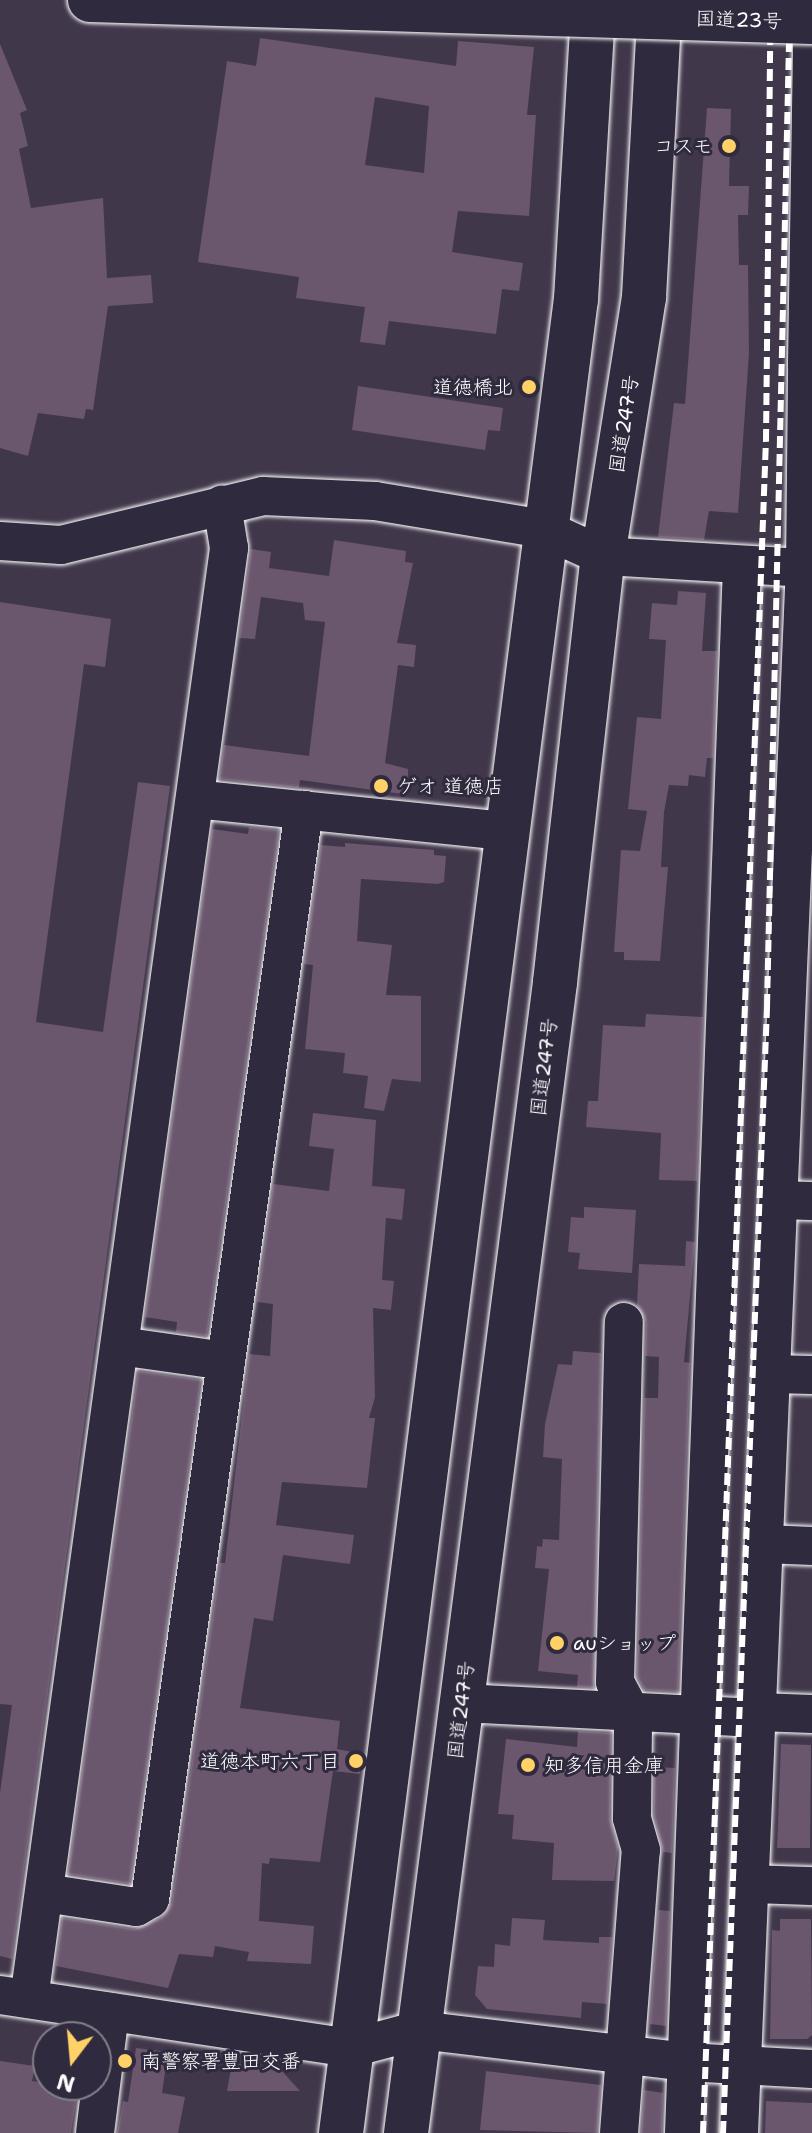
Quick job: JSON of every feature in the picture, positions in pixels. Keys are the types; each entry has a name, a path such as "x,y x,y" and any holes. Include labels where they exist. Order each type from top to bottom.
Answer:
{"highway":[{"name":"国道23号","path":"90,0 812,22"},
{"path":"341,2133 544,529 576,299 594,0"},
{"name":"国道247号","path":"406,2133 555,982 603,556 644,297 660,0"}],"street":[{"path":"739,2133 772,1374 795,1200 806,691 812,48"},
{"path":"0,541 61,545 122,534 263,496 375,501 544,529 603,556 805,568"},
{"path":"222,505 229,548 45,1893 15,1997 352,2048 419,2030 686,2062 812,2069"},
{"path":"684,2133 742,566"},
{"path":"195,799 507,831"},
{"path":"45,1893 136,1907 150,1899 304,810"},
{"path":"619,2133 622,2055 641,1850 632,1818 633,1716 615,1682 624,1322"},
{"path":"120,1346 226,1361"},
{"path":"772,1374 812,1375"},
{"path":"765,1544 812,1546"},
{"path":"462,1703 633,1716 698,1718 812,1714"},
{"path":"751,1884 812,1886"},
{"path":"95,2133 110,2012"}],"building":[{"path":"260,38 456,66 458,41 534,47 527,115 536,115 529,216 458,211 452,252 523,263 519,291 502,289 496,334 389,321 385,345 360,342 365,307 296,298 299,277 198,262 227,61 256,66","holes":["375,97 429,106 424,173 365,165"]},
{"path":"0,44 27,110 20,113 28,146 19,149 31,208 103,198 107,278 151,275 153,303 108,306 93,410 86,409 84,419 38,413 28,456 0,448"},
{"path":"707,108 731,109 729,186 749,186 748,215 738,215 739,265 748,265 749,353 738,513 709,511 704,540 658,537 674,403 685,404"},
{"path":"358,386 503,408 500,431 488,430 485,450 352,430"},
{"path":"334,540 406,551 405,562 413,563 397,643 416,645 414,667 398,665 385,763 408,769 408,789 402,794 300,780 299,788 219,779 224,745 309,756 325,622 305,620 303,603 261,597 255,639 239,638 251,549 271,552 269,568 329,576"},
{"path":"678,591 706,593 702,651 717,651 713,758 707,758 705,777 689,775 688,786 669,785 661,867 668,867 660,961 624,960 624,952 614,952 621,850 640,851 647,811 628,809 637,717 661,719 666,640 649,639 652,603 677,605"},
{"path":"0,602 111,619 105,667 84,664 36,1022 103,1032 138,782 170,786 12,1959 0,1956 0,1793 12,1705 0,1704"},
{"path":"249,827 279,830 207,1336 176,1332 177,1322 145,1317 212,829 248,834"},
{"path":"345,843 434,850 434,855 446,856 444,882 438,884 361,879 357,941 392,945 386,995 421,996 421,1082 392,1079 384,1111 364,1108 368,1076 343,1073 345,1053 305,1049 313,965 304,964 321,845 345,847"},
{"path":"646,1014 703,1017 697,1181 659,1180 661,1133 586,1127 588,1101 598,1101 603,1025 645,1027"},
{"path":"313,1113 376,1120 372,1186 405,1189 402,1220 386,1218 382,1280 394,1281 391,1310 373,1308 375,1397 369,1418 375,1418 367,1488 282,1482 276,1525 354,1535 350,1564 283,1555 273,1621 254,1618 240,1708 340,1721 337,1749 362,1754 360,1774 333,1771 320,1862 270,1858 269,1864 262,1863 259,1921 314,1926 311,1964 247,1961 249,1952 215,1946 213,1957 179,1954 168,1988 56,1966 62,1918 134,1929 161,1918 172,1903 220,1563 225,1563 249,1354 270,1356 273,1304 257,1302 273,1184 329,1191 334,1149 309,1146"},
{"path":"584,1207 636,1210 632,1273 578,1269 580,1253 568,1252 571,1217 584,1218"},
{"path":"686,1241 695,1242 684,1362 690,1363 678,1692 644,1690 637,1677 644,1398 658,1398 659,1357 645,1356 646,1322 637,1305 639,1264 685,1266"},
{"path":"573,1351 601,1353 594,1688 577,1687 578,1675 538,1671 549,1569 535,1568 537,1546 542,1547 543,1539 559,1540 562,1459 543,1457 545,1424 558,1364 572,1365"},
{"path":"138,1371 201,1380 130,1884 68,1874"},
{"path":"578,1731 611,1733 610,1818 618,1848 614,1881 552,1880 554,1843 512,1839 514,1815 498,1814 506,1739 577,1747"},
{"path":"781,1744 811,1745 810,1848 777,1848"},
{"path":"654,1767 675,1768 672,1853 663,1852 654,1815"},
{"path":"658,1910 670,1911 666,2026 650,2024"},
{"path":"512,1918 545,1920 543,1940 599,1943 599,1937 612,1937 607,2004 582,2002 581,2018 487,2009 475,1995 478,1966 494,1967 495,1944 510,1946"},
{"path":"780,1919 811,1919 812,2035 807,2039 770,2039 772,1930 780,1931"},
{"path":"136,2048 168,2052 162,2093 185,2097 178,2133 117,2133 123,2101 128,2102"},
{"path":"0,2061 32,2066 32,2101 76,2101 71,2133 0,2133"},
{"path":"232,2063 282,2071 300,2091 227,2091"},
{"path":"486,2071 601,2085 597,2133 480,2130"},
{"path":"644,2090 663,2093 662,2133 641,2133"},
{"path":"766,2101 812,2103 812,2133 765,2133"}],"railway":[{"path":"703,2133 766,441 771,0"},
{"path":"723,2133 767,1006 790,0"}],"place":[{"name":"コスモ","path":"729,146"},
{"name":"道徳橋北","path":"529,387"},
{"name":"ゲオ 道徳店","path":"381,786"},
{"name":"auショップ","path":"557,1643"},
{"name":"道徳本町六丁目","path":"356,1761"},
{"name":"知多信用金庫","path":"528,1765"},
{"name":"南警察署豊田交番","path":"125,2061"}]}
